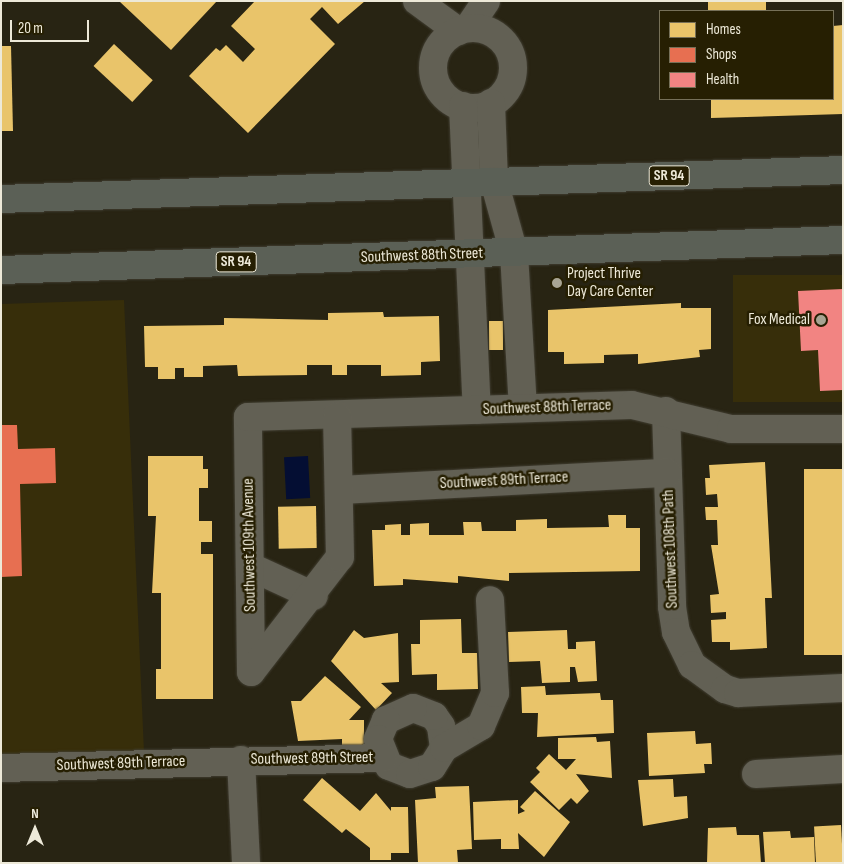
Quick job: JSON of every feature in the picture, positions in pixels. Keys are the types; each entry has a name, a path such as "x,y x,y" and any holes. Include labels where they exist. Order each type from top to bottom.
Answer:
{"main road":[{"name":"SR 94","path":"1,199 843,170"},
{"name":"Southwest 88th Street","path":"1,270 843,240"}],"street":[{"path":"417,1 463,29 497,36 512,62 508,86 491,103 463,106 442,93 433,70 439,46 463,29 486,1"},
{"path":"491,103 494,181 514,253 523,408"},
{"path":"463,106 477,410"},
{"path":"474,347 491,361 504,361 519,348"},
{"name":"Southwest 88th Terrace","path":"248,417 337,416 632,405 666,411 731,429 843,429"},
{"name":"Southwest 108th Path","path":"666,411 676,632 692,665 706,677 738,692 843,688"},
{"path":"251,567 314,596 340,557 337,416"},
{"name":"Southwest 109th Avenue","path":"248,417 251,672 314,596"},
{"name":"Southwest 89th Terrace","path":"340,490 668,473"},
{"name":"Southwest 89th Street","path":"444,748 481,726 494,706 490,600"},
{"name":"Southwest 89th Street","path":"241,760 383,758 399,772 422,773 440,759 444,748 441,726 434,716 403,709 380,729 383,758"},
{"path":"241,760 246,863"},
{"name":"Southwest 89th Terrace","path":"1,768 241,760"},
{"path":"756,774 843,769"}],"shaded area":[{"path":"733,275 843,275 843,402 733,402"},
{"path":"124,300 144,752 1,756 1,304"}],"water":[{"path":"308,456 310,498 286,499 284,457"}],"building: Homes":[{"path":"119,1 217,1 171,50"},
{"path":"255,1 365,1 338,24 322,7 310,19 335,44 248,133 189,76 216,48 220,51 226,45 243,62 255,49 231,26"},
{"path":"708,1 766,1 766,10 708,10"},
{"path":"843,25 843,114 711,118 711,100 834,100 834,26"},
{"path":"114,44 153,80 132,102 94,66"},
{"path":"1,46 11,46 13,131 1,131"},
{"path":"681,303 681,308 711,308 711,349 699,350 700,357 638,364 638,354 604,355 604,363 564,364 564,352 548,352 548,310"},
{"path":"383,312 384,317 439,316 440,361 421,362 421,375 381,376 381,365 347,365 347,375 332,375 332,365 307,365 307,375 238,376 237,365 203,366 203,377 184,377 184,368 175,368 175,379 158,379 158,367 145,367 144,326 224,325 224,318 328,320 328,313"},
{"path":"489,321 503,321 503,350 489,350"},
{"path":"148,456 203,456 203,469 208,469 208,488 199,488 199,521 212,521 212,542 201,542 201,554 213,554 213,699 156,699 156,669 161,669 161,593 152,593 156,516 148,516"},
{"path":"765,462 772,598 765,598 767,648 730,650 730,642 712,642 711,620 726,619 726,612 711,613 710,595 719,594 711,545 718,545 717,520 706,520 705,507 718,507 717,494 706,495 705,478 710,478 709,465"},
{"path":"804,469 843,469 843,655 804,655"},
{"path":"316,506 317,548 279,549 278,507"},
{"path":"608,515 626,515 626,528 640,528 640,571 509,573 509,581 458,576 458,583 403,579 403,585 374,586 372,530 385,530 385,525 401,524 401,535 410,535 410,524 429,523 429,535 464,535 463,522 481,522 482,531 516,531 516,520 547,519 547,528 609,527"},
{"path":"461,619 462,653 477,653 478,689 437,690 437,674 412,675 411,644 420,644 420,620"},
{"path":"354,630 364,638 398,633 399,682 381,683 392,693 376,710 331,661"},
{"path":"567,630 568,649 576,649 576,642 595,641 597,681 578,682 575,667 570,667 570,682 542,683 540,661 509,662 508,632"},
{"path":"325,676 361,707 349,720 364,720 364,745 342,745 342,739 298,741 291,701 301,701"},
{"path":"545,686 546,695 600,693 601,700 613,700 614,733 537,737 538,713 522,713 521,687"},
{"path":"695,731 696,744 711,743 712,764 704,764 705,773 649,776 647,733"},
{"path":"596,737 597,742 610,741 612,778 576,774 589,791 577,804 571,798 559,810 530,782 540,772 536,768 549,754 566,770 576,759 558,759 558,738"},
{"path":"322,778 360,811 376,793 391,811 391,807 408,807 409,853 391,853 391,860 370,860 370,848 346,829 342,833 303,800"},
{"path":"673,779 674,797 687,796 688,818 643,826 638,780"},
{"path":"469,786 472,849 457,850 458,863 418,863 415,800 436,798 435,787"},
{"path":"535,791 570,822 544,857 518,833 519,849 501,849 501,839 474,840 473,802 518,800 518,814 525,811 520,807"},
{"path":"841,825 843,863 816,863 814,826"},
{"path":"736,827 737,835 759,835 761,863 707,863 708,828"},
{"path":"790,831 791,838 814,837 815,863 765,863 763,832"}],"building: Shops":[{"path":"1,425 17,425 18,449 55,448 56,483 20,484 22,576 1,577"}],"building: Health":[{"name":"Fox Medical","path":"843,289 843,390 820,391 818,350 801,351 798,291"}],"place":[{"name":"Project Thrive Day Care Center","path":"557,283"},
{"name":"Fox Medical","path":"821,320"}]}
